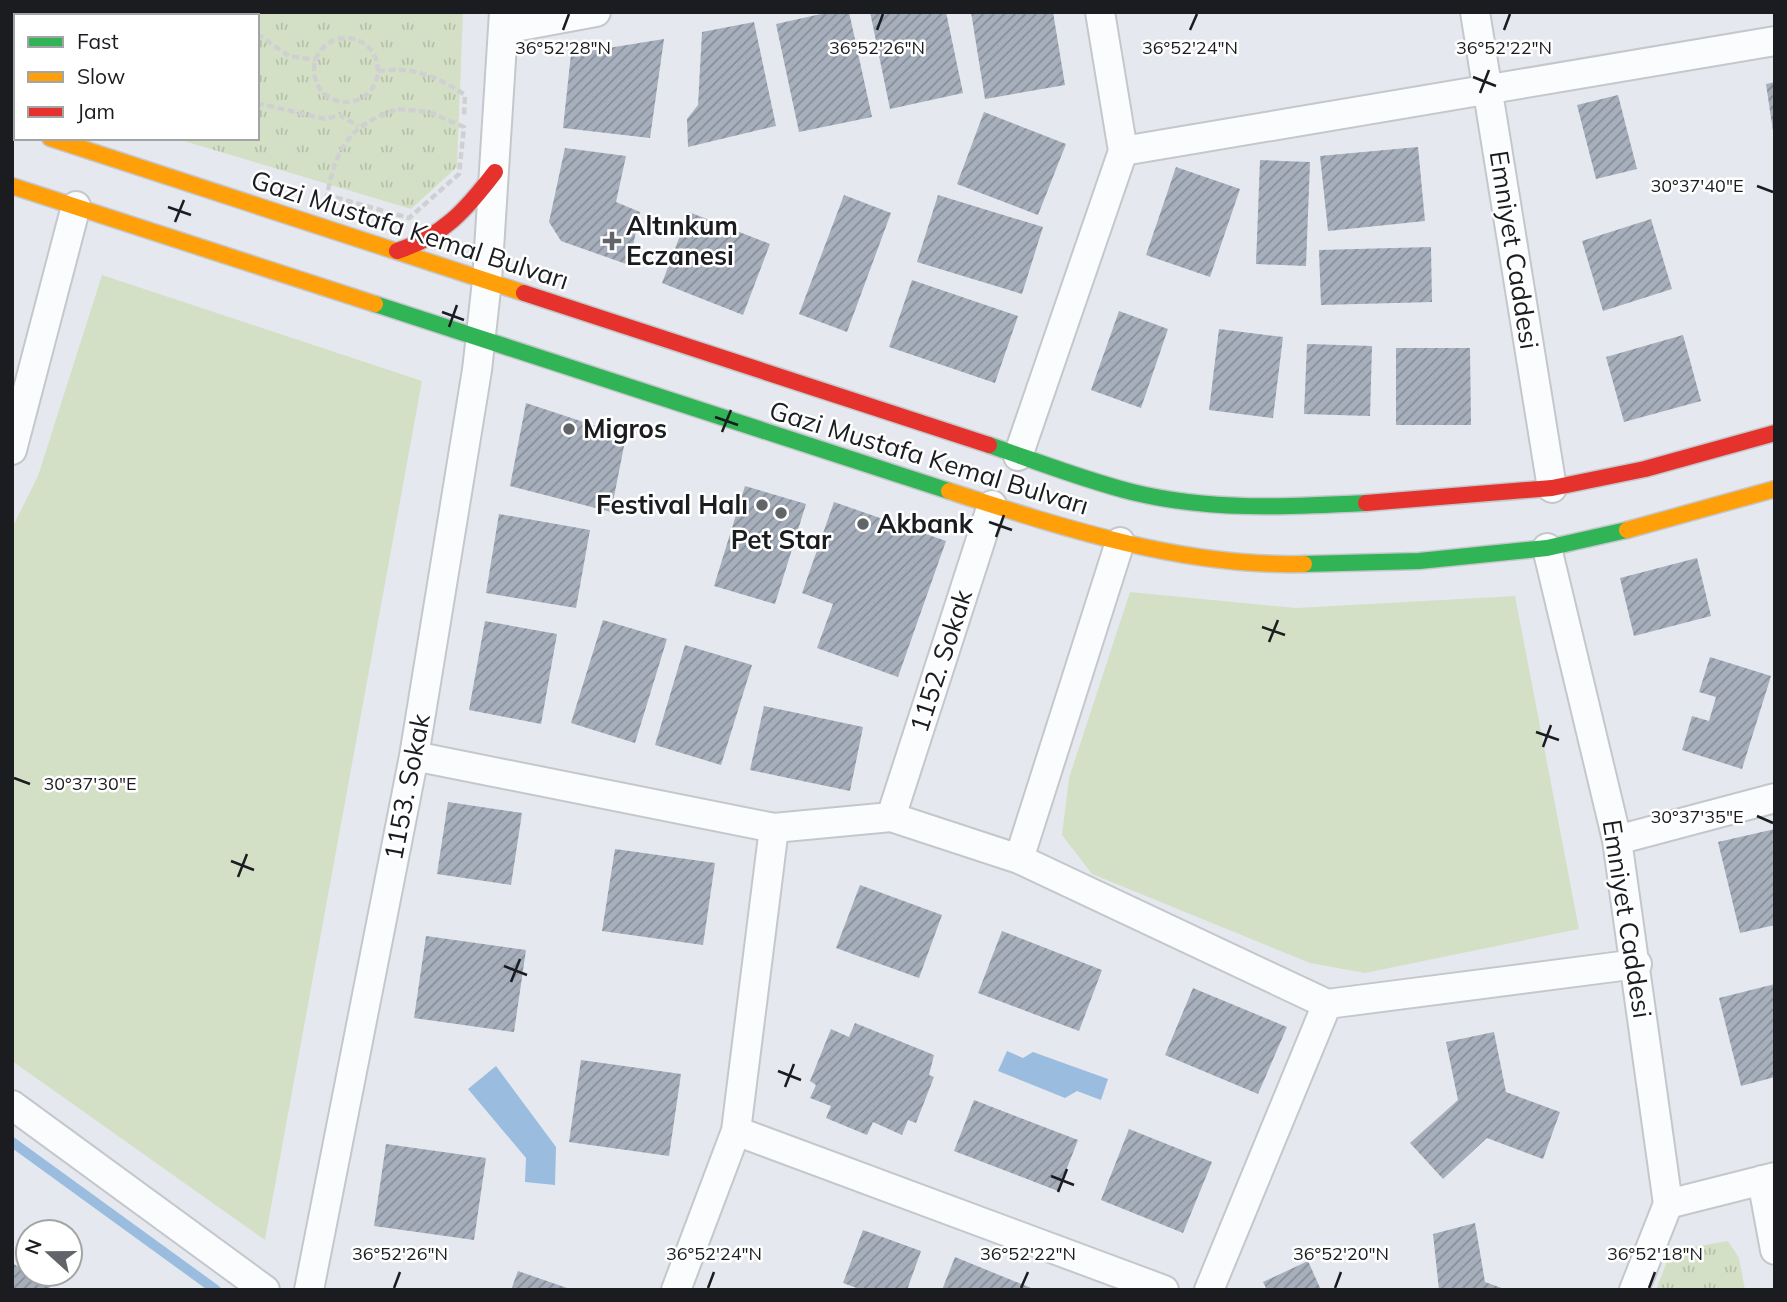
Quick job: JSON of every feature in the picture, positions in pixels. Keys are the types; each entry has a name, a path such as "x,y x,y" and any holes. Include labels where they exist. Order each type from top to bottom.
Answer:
{"main road":[{"name":"Gazi Mustafa Kemal Bulvarı","path":"62,140 93,145 397,251 1018,456 1132,492 1202,504 1271,508 1417,500 1552,488 1645,469 1775,433"},
{"path":"397,251 423,244 442,232 461,216 495,172"},
{"name":"Gazi Mustafa Kemal Bulvarı","path":"12,186 992,505 1120,542 1195,558 1269,565 1419,561 1547,548 1664,522 1775,489"}],"street":[{"path":"504,21 596,12"},
{"path":"1018,456 1123,150 1100,12"},
{"name":"Emniyet Caddesi","path":"1475,12 1552,488"},
{"name":"1153. Sokak","path":"309,1290 414,756 481,340 504,21"},
{"path":"1123,150 1775,41"},
{"path":"12,450 76,206"},
{"name":"1152. Sokak","path":"891,817 992,505"},
{"path":"1019,859 1120,542"},
{"name":"Emniyet Caddesi","path":"1547,548 1617,841 1668,1204 1634,1290"},
{"path":"414,756 774,828 891,817 1019,859 1327,1004 1636,964"},
{"path":"1617,841 1775,798"},
{"path":"676,1290 736,1131 774,828"},
{"path":"1209,1290 1327,1004"},
{"path":"12,1105 265,1290"},
{"path":"736,1131 1164,1290"},
{"path":"1668,1204 1768,1179 1775,1250"}],"path":[{"path":"259,35 289,56 316,60"},
{"path":"354,39 371,51 378,71 370,90 363,97 342,102 332,99 317,85 314,75 316,60 333,41 354,39"},
{"path":"378,71 416,69 465,95 464,127 459,174 409,218 327,195 346,140 358,126 372,117 398,109 429,112 464,127"},
{"path":"340,114 342,102"},
{"path":"259,104 325,120 340,114"},
{"path":"340,114 358,126"}],"green space":[{"path":"463,12 457,167 411,209 181,140 259,140 259,14 144,14"},
{"path":"102,275 422,381 265,1240 12,1061 12,528 38,476"},
{"path":"1130,592 1296,608 1515,596 1579,929 1365,973 1310,963 1092,874 1062,835 1069,778"},
{"path":"1728,1241 1739,1258 1745,1290 1656,1290 1671,1251"}],"water":[{"path":"1007,1051 1023,1058 1033,1052 1108,1079 1101,1100 1077,1091 1065,1098 998,1071"},
{"path":"496,1066 556,1147 555,1185 525,1182 526,1158 468,1089"}],"building":[{"path":"830,12 849,12 872,117 799,132 776,24"},
{"path":"870,12 946,12 963,93 890,109"},
{"path":"971,12 1053,12 1065,85 985,99"},
{"path":"754,22 776,126 688,147 687,119 698,105 702,32"},
{"path":"664,39 650,138 563,128 571,54"},
{"path":"1775,82 1775,131 1773,131 1766,84"},
{"path":"1618,95 1637,169 1596,179 1577,105"},
{"path":"984,112 1066,144 1038,215 957,184"},
{"path":"1418,147 1425,221 1328,231 1320,156"},
{"path":"565,148 626,156 616,202 640,212 629,265 561,241 549,222"},
{"path":"1260,160 1310,162 1306,266 1256,264"},
{"path":"1176,167 1240,189 1210,277 1146,255"},
{"path":"844,195 891,213 847,332 799,314"},
{"path":"938,195 1043,227 1022,294 917,262"},
{"path":"689,212 770,244 743,315 662,283"},
{"path":"1651,219 1672,289 1603,311 1582,241"},
{"path":"1431,247 1432,302 1321,305 1319,250"},
{"path":"912,280 1018,316 995,383 889,347"},
{"path":"1119,311 1168,329 1141,408 1091,390"},
{"path":"1219,329 1283,337 1273,418 1209,410"},
{"path":"1683,335 1701,401 1624,422 1606,357"},
{"path":"1307,344 1372,346 1370,416 1304,414"},
{"path":"1396,348 1470,348 1471,425 1396,425"},
{"path":"526,403 626,436 611,512 510,486"},
{"path":"745,486 806,504 775,604 714,586"},
{"path":"834,502 946,541 898,677 817,648 833,604 802,593"},
{"path":"499,514 590,530 576,608 486,593"},
{"path":"1697,558 1711,616 1634,636 1620,578"},
{"path":"603,620 667,639 635,743 571,723"},
{"path":"485,621 557,634 541,724 469,710"},
{"path":"685,645 752,665 721,765 655,745"},
{"path":"1710,657 1771,676 1742,769 1682,750 1692,716 1709,721 1716,697 1699,692"},
{"path":"764,706 863,727 850,791 750,770"},
{"path":"448,802 522,813 511,885 437,874"},
{"path":"1775,829 1775,925 1740,933 1718,842"},
{"path":"615,849 715,863 703,945 602,931"},
{"path":"860,885 942,915 919,978 836,948"},
{"path":"1002,931 1102,970 1079,1031 978,993"},
{"path":"426,936 526,950 514,1032 414,1018"},
{"path":"1775,984 1775,1077 1741,1086 1719,998"},
{"path":"1193,988 1287,1027 1258,1094 1165,1055"},
{"path":"855,1023 934,1055 929,1075 934,1077 916,1123 908,1120 902,1135 873,1122 867,1135 826,1118 831,1106 810,1098 816,1085 810,1081 831,1029 849,1037"},
{"path":"1494,1032 1506,1092 1560,1112 1543,1159 1487,1138 1443,1179 1410,1143 1458,1100 1446,1042"},
{"path":"581,1060 681,1074 669,1156 569,1142"},
{"path":"974,1100 1078,1140 1058,1191 954,1151"},
{"path":"1129,1129 1212,1162 1183,1233 1101,1200"},
{"path":"386,1144 486,1158 474,1240 374,1226"},
{"path":"1475,1223 1485,1282 1507,1290 1439,1290 1433,1234"},
{"path":"863,1230 921,1251 907,1290 862,1290 843,1283"},
{"path":"955,1257 1036,1290 942,1290"},
{"path":"1308,1261 1321,1290 1267,1290 1263,1282"},
{"path":"12,1263 14,1288 49,1288 48,1290 12,1290"},
{"path":"518,1271 570,1289 570,1290 511,1290"}],"waterway":[{"path":"12,1142 216,1290"}],"traffic: fast":[{"path":"375,304 949,491"},
{"path":"989,445 1096,482 1161,498 1249,506 1366,503"},
{"path":"1304,564 1419,561 1547,548 1627,530"}],"traffic: slow":[{"path":"56,140 524,293"},
{"path":"12,186 375,304"},
{"path":"1627,530 1775,489"},
{"path":"949,491 1080,531 1168,552 1258,563 1304,564"}],"traffic: jam":[{"path":"397,251 440,230 464,210 495,172"},
{"path":"524,293 989,445"},
{"path":"1366,503 1552,488 1645,469 1775,433"}],"place":[{"name":"Altınkum Eczanesi","path":"612,241"},
{"name":"Migros","path":"569,429"},
{"name":"Festival Halı","path":"762,505"},
{"name":"Pet Star","path":"781,513"},
{"name":"Akbank","path":"863,524"}]}
